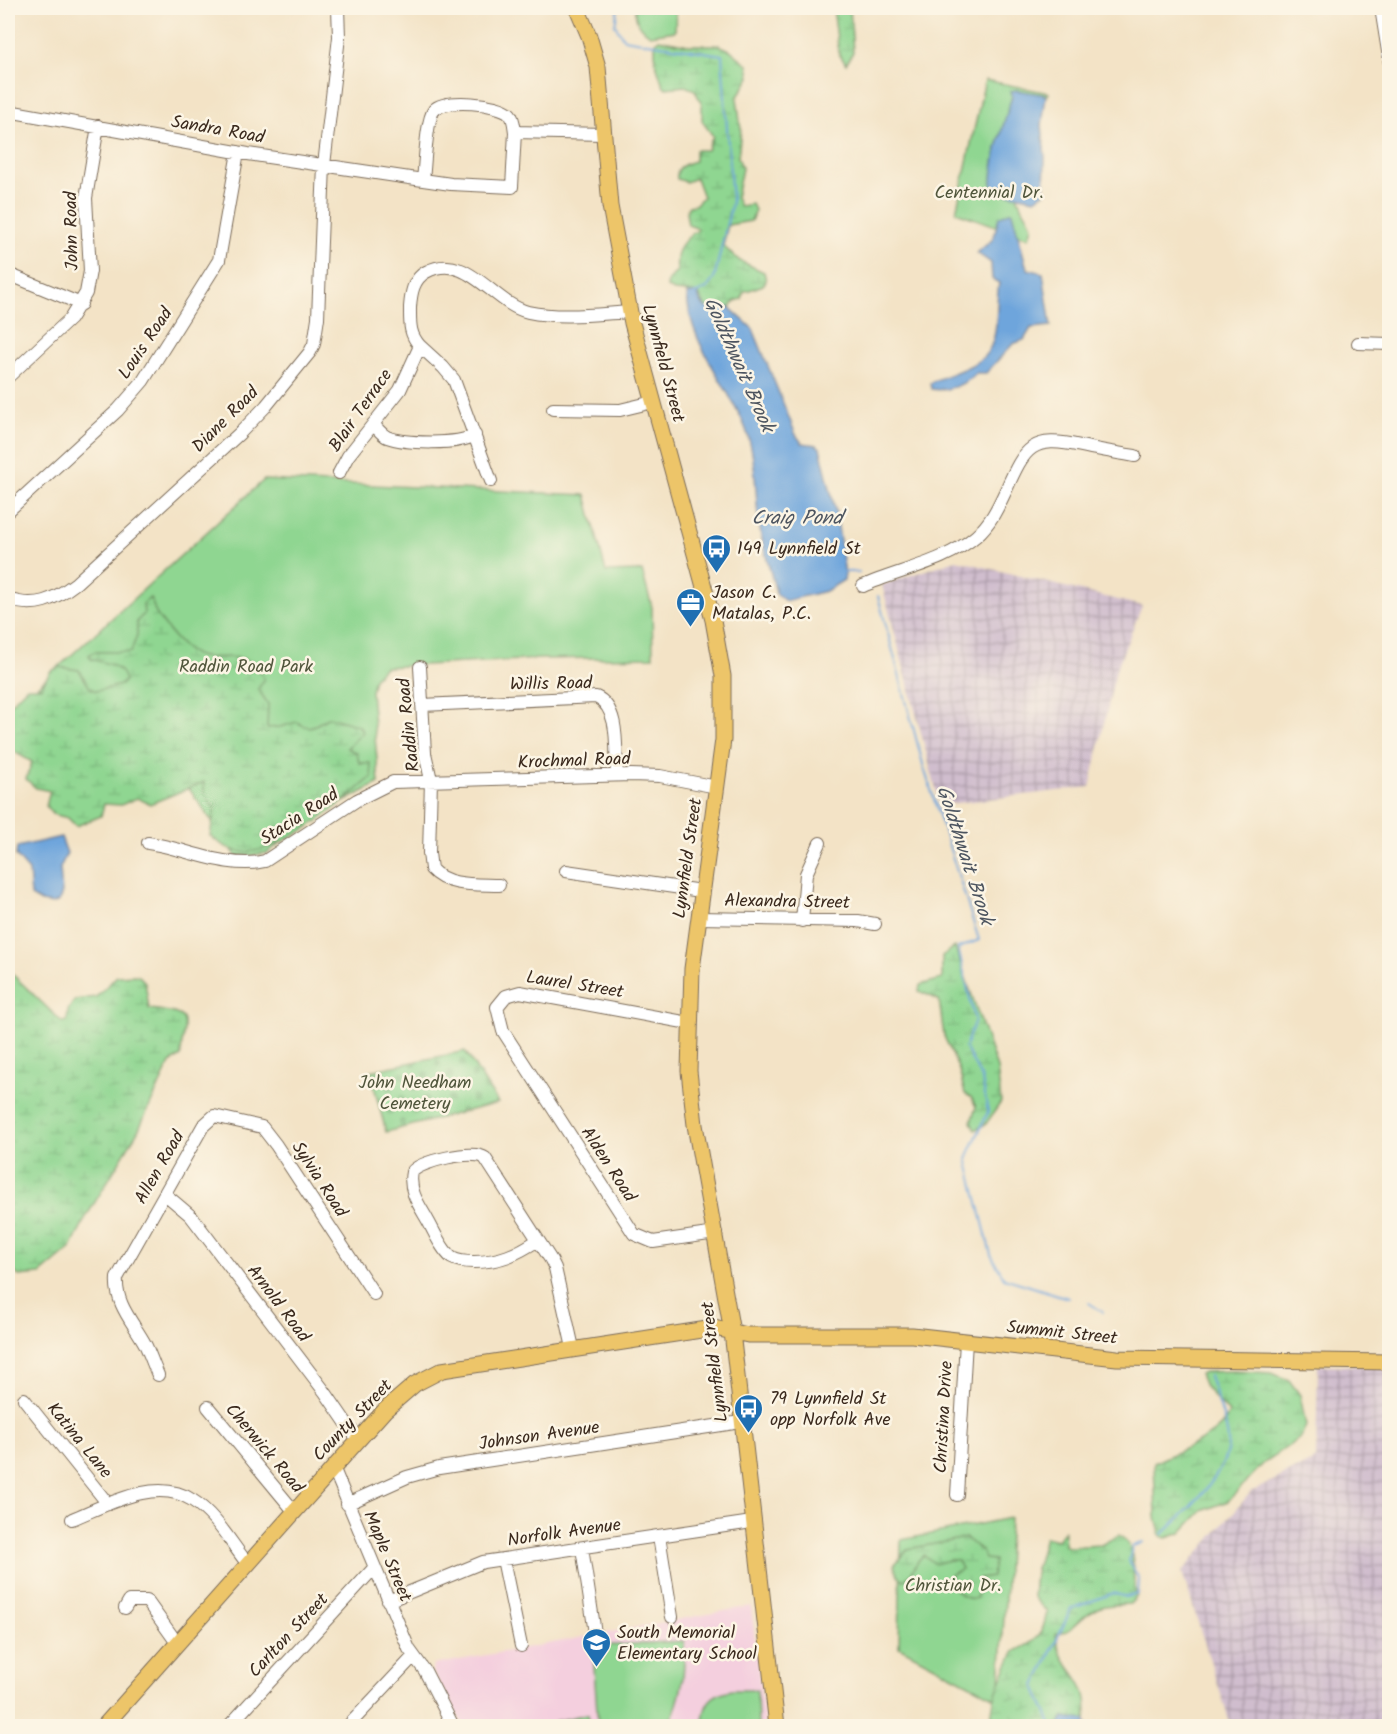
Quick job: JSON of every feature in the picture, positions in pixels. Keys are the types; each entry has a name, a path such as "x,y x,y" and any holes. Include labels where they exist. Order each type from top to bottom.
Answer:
{"main road":[{"name":"Lynnfield Street","path":"577,8 590,36 598,66 610,206 630,312 718,645 725,707 717,787 701,891 689,1023 692,1105 732,1332 777,1726"},
{"name":"County Street","path":"104,1726 333,1467 396,1399 421,1379 435,1373 573,1348 714,1328 732,1332"},
{"name":"Summit Street","path":"732,1332 748,1335 899,1335 1117,1358 1389,1362"}],"street":[{"name":"Diane Road","path":"8,599 20,603 42,603 65,592 240,433 303,362 314,344 317,326 324,165 339,37 338,8"},
{"path":"1381,8 1389,64"},
{"path":"423,180 432,114 440,105 452,102 503,110 512,118 515,132 604,134"},
{"name":"Sandra Road","path":"8,111 238,152 423,180 512,187 515,132"},
{"name":"John Road","path":"8,376 56,333 81,304 89,283 86,198 98,126"},
{"name":"Louis Road","path":"8,511 118,410 143,381 219,260 238,152"},
{"path":"491,481 450,373 420,346 411,334 413,285 423,273 439,268 464,271 515,306 531,312 583,315 630,312"},
{"path":"8,274 81,304"},
{"path":"1358,343 1389,344"},
{"name":"Blair Terrace","path":"339,473 348,456 400,390 420,346"},
{"path":"553,409 620,411 653,402"},
{"path":"373,424 382,434 395,439 455,442 475,435"},
{"path":"863,586 950,553 974,537 999,506 1020,461 1027,452 1042,441 1058,440 1135,456"},
{"name":"Raddin Road","path":"420,667 424,753 431,780 429,853 431,869 441,877 455,882 499,885"},
{"name":"Willis Road","path":"422,705 596,697 607,704 610,710 617,775"},
{"name":"Krochmal Road","path":"431,780 660,776 717,787"},
{"name":"Stacia Road","path":"148,843 173,846 234,862 265,861 380,786 393,782 431,780"},
{"path":"801,921 806,874 820,843"},
{"path":"566,871 701,891"},
{"name":"Alexandra Street","path":"698,918 858,921 875,924"},
{"name":"Laurel Street","path":"509,1041 499,1021 497,1007 500,1000 512,992 564,999 689,1023"},
{"name":"Alden Road","path":"509,1041 634,1234 653,1242 716,1233"},
{"name":"Allen Road","path":"158,1375 117,1294 120,1270 203,1126 213,1116"},
{"name":"Sylvia Road","path":"213,1116 262,1127 374,1294"},
{"path":"538,1240 519,1253 500,1260 468,1262 454,1259 445,1249 416,1200 411,1185 412,1172 422,1164 469,1154 480,1154 490,1165 551,1260 561,1283 573,1348"},
{"name":"Arnold Road","path":"165,1194 191,1216 325,1392 358,1440"},
{"name":"Christina Drive","path":"957,1495 966,1341"},
{"name":"Katina Lane","path":"24,1399 108,1504"},
{"name":"Cherwick Road","path":"208,1407 294,1511"},
{"name":"Johnson Avenue","path":"347,1504 407,1477 439,1468 741,1422"},
{"name":"Maple Street","path":"333,1467 413,1657 425,1671 453,1726"},
{"path":"72,1519 108,1504 153,1492 173,1493 191,1499 209,1515 247,1563"},
{"name":"Norfolk Avenue","path":"388,1602 452,1573 483,1562 752,1522"},
{"path":"659,1536 672,1617"},
{"path":"582,1548 595,1633"},
{"path":"503,1559 521,1646"},
{"name":"Carlton Street","path":"229,1726 374,1568"},
{"path":"124,1608 129,1601 147,1601 177,1643"},
{"path":"348,1726 413,1657"}],"shaded area":[{"path":"956,560 1142,606 1116,670 1090,787 940,805 882,585"},
{"path":"1318,1365 1389,1367 1389,1726 1231,1726 1182,1572 1251,1492 1316,1459"},
{"name":"South Memorial Elementary School","path":"751,1606 765,1726 464,1726 432,1671 433,1665"}],"green space":[{"path":"635,8 676,8 675,31 650,35 638,23"},
{"path":"833,8 850,8 853,52 846,64 839,54"},
{"path":"659,39 688,45 719,45 730,50 748,65 750,77 737,98 741,130 738,157 742,168 736,198 740,206 752,204 755,210 751,221 728,225 723,246 740,261 764,272 766,281 763,285 744,292 742,299 735,301 730,308 722,306 706,308 698,293 674,291 667,287 668,281 677,271 680,247 699,229 688,225 686,212 689,206 695,205 703,197 696,178 686,182 677,179 678,171 685,164 695,161 695,150 707,150 713,136 702,121 702,105 695,90 685,86 666,88 663,85 655,61 655,42"},
{"name":"Centennial Dr.","path":"985,80 1049,93 1029,139 1016,187 1018,197 1032,226 1029,238 956,212"},
{"name":"Raddin Road Park","path":"264,480 586,495 606,572 642,571 652,607 653,657 541,659 385,667 374,678 371,691 379,783 315,817 267,853 237,857 178,773 22,700"},
{"path":"150,598 157,615 168,630 192,653 201,657 241,658 250,661 258,668 264,680 258,689 268,704 267,728 297,722 310,727 329,717 359,726 363,732 347,748 357,753 359,763 370,763 372,777 314,824 280,843 247,852 227,847 210,836 215,809 204,794 204,782 150,804 137,798 121,805 104,804 101,816 76,826 68,818 52,814 46,806 50,791 36,788 26,779 32,762 8,748 8,706 27,687 41,687 50,672 58,667 79,670 90,688 96,691 121,685 125,680 116,667 91,659 89,655 94,652 131,652 137,635 137,621 144,614 143,604"},
{"path":"955,947 997,1068 1001,1102 986,1124 975,1130 971,1122 976,1107 971,1097 965,1094 959,1070 944,1036 939,1000 919,991 920,985 942,979 942,956"},
{"path":"8,970 62,1022 67,1021 68,1010 75,1000 96,997 117,976 133,975 139,976 145,982 149,1009 175,1013 184,1020 181,1056 170,1063 138,1131 86,1217 71,1248 40,1274 19,1276 13,1271 8,1273"},
{"name":"John Needham Cemetery","path":"465,1051 498,1103 386,1132 370,1071"},
{"path":"1234,1371 1272,1373 1289,1380 1300,1395 1306,1426 1300,1438 1264,1463 1228,1501 1202,1511 1181,1533 1166,1538 1161,1536 1156,1517 1154,1463 1185,1449 1207,1436 1224,1422 1229,1413 1205,1387 1200,1374"},
{"name":"Christian Dr.","path":"1010,1518 999,1700 899,1647 901,1540"},
{"path":"1064,1531 1065,1546 1069,1547 1101,1545 1119,1535 1130,1547 1137,1596 1130,1604 1110,1605 1096,1609 1071,1629 1056,1634 1058,1647 1084,1692 1087,1704 1086,1720 1064,1717 1059,1726 994,1726 992,1710 994,1700 1014,1652 1033,1642 1043,1629 1045,1622 1047,1612 1033,1597 1035,1573 1045,1537 1057,1540"},
{"path":"966,1538 982,1551 985,1559 994,1560 992,1576 979,1578 977,1598 962,1596 953,1585 950,1575 962,1569 958,1560 935,1564 924,1555 908,1577 904,1580 898,1576 894,1565 908,1549"},
{"path":"684,1641 682,1684 669,1724 666,1726 598,1726 593,1653 599,1646"},
{"path":"732,1690 757,1690 758,1726 703,1726 704,1712 709,1701 718,1694"},
{"path":"588,1714 590,1726 556,1726 555,1721"}],"water":[{"path":"1011,91 1046,95 1042,125 1045,157 1044,193 1035,199 994,191 992,184 994,160 1012,96"},
{"path":"1012,212 1028,269 1043,273 1051,326 1031,328 1024,340 1013,344 986,373 976,373 955,387 931,389 930,383 977,362 991,347 996,326 999,283 992,279 991,263 977,253 993,239 999,217"},
{"name":"Craig Pond","path":"687,293 698,293 700,301 706,308 722,306 730,308 753,329 796,435 802,443 817,445 820,448 836,513 845,574 844,580 826,591 785,601 776,593 759,526 754,468 747,433 735,406 700,343 689,310"},
{"path":"61,837 67,853 60,868 62,893 59,901 53,904 41,902 31,896 29,871 16,856 17,847"},
{"path":"1064,1717 1086,1720 1087,1726 1059,1726"}],"waterway":[{"name":"Goldthwait Brook","path":"618,8 615,25 624,39 722,55 732,202 714,279 706,289 694,294"},
{"name":"Goldthwait Brook","path":"842,572 859,572"},
{"name":"Goldthwait Brook","path":"878,596 924,768 979,940 958,948 975,1020 965,1047 982,1079 988,1112 967,1158 991,1255 1004,1278 1068,1298"},
{"name":"Goldthwait Brook","path":"1089,1303 1103,1312"},
{"name":"Goldthwait Brook","path":"1163,1534 1205,1491 1222,1465 1227,1452 1228,1439 1225,1423 1209,1376"},
{"name":"Goldthwait Brook","path":"1052,1726 1035,1686 1071,1609 1113,1593 1126,1597 1138,1594 1139,1579 1129,1561 1132,1547 1143,1542"}],"place":[{"name":"149 Lynnfield St","path":"716,574"},
{"name":"Jason C. Matalas, P.C.","path":"691,628"},
{"name":"79 Lynnfield St opp Norfolk Ave","path":"749,1434"},
{"name":"South Memorial Elementary School","path":"596,1668"}]}
